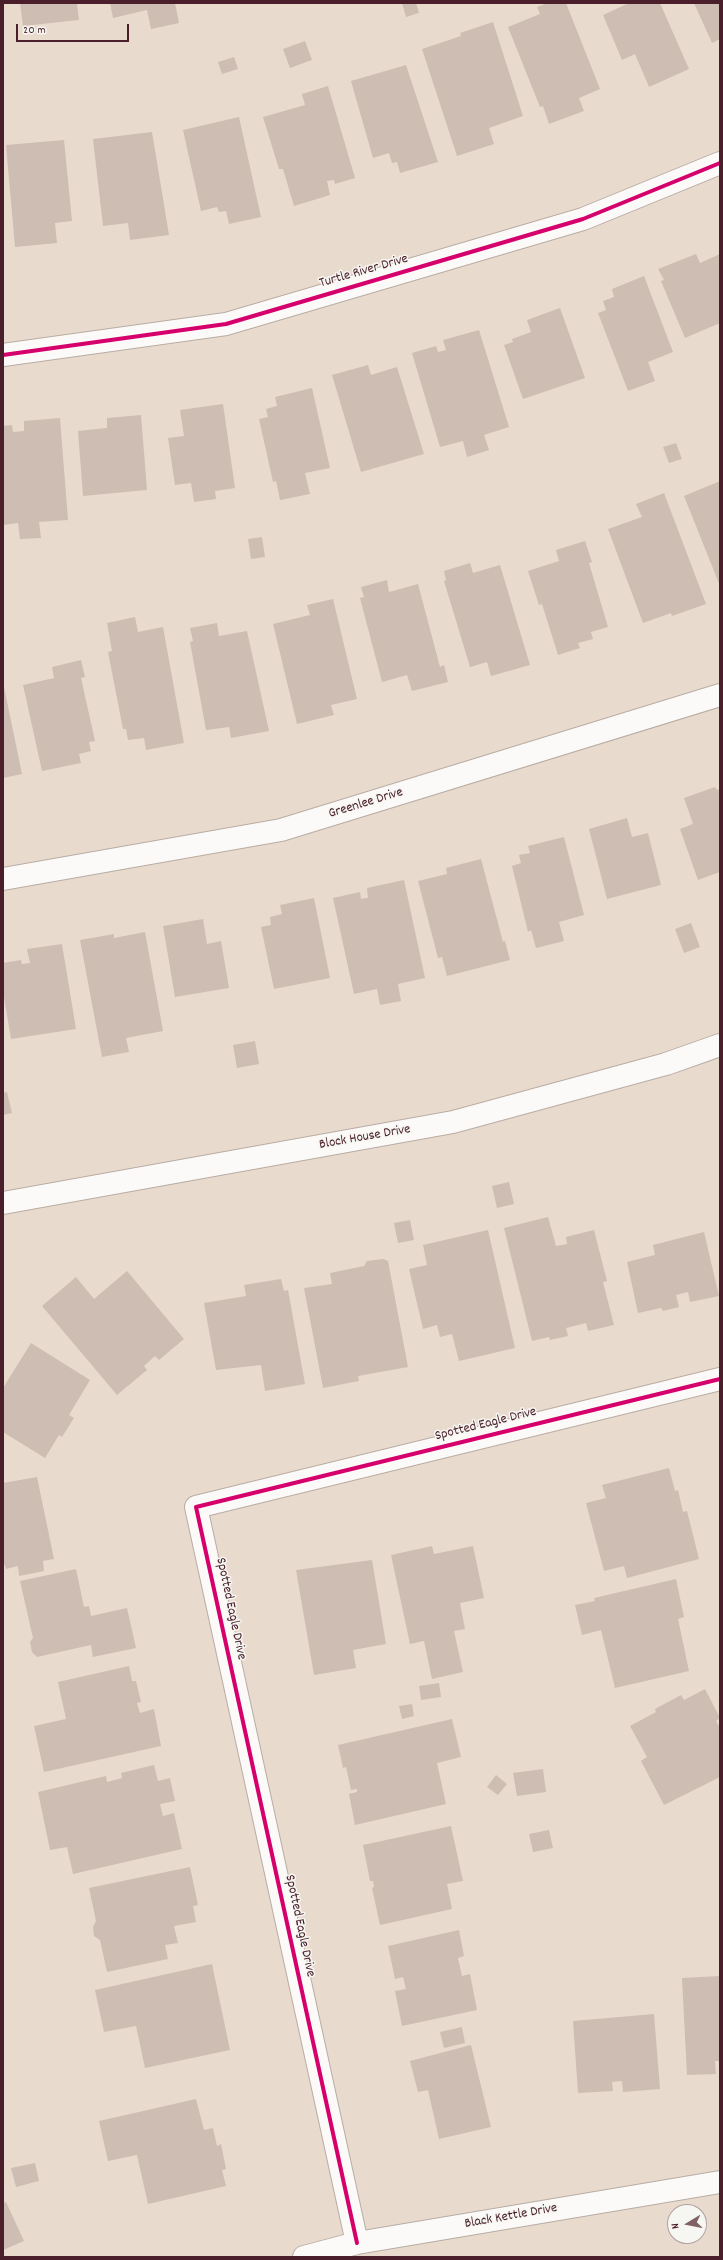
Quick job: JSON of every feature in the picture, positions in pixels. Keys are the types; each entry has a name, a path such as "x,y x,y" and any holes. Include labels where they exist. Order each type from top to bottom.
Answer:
{"street":[{"name":"Turtle River Drive","path":"3,355 226,324 583,219 720,163"},
{"name":"Greenlee Drive","path":"3,879 281,830 720,695"},
{"name":"Block House Drive","path":"3,1203 453,1122 666,1064 720,1045"},
{"name":"Spotted Eagle Drive","path":"357,2243 196,1507 720,1379"},
{"name":"Black Kettle Drive","path":"304,2257 357,2243 720,2182"}],"building":[{"path":"20,3 77,3 79,20 23,26"},
{"path":"110,3 175,3 179,23 151,29 147,10 113,18"},
{"path":"402,3 416,3 419,13 406,17"},
{"path":"548,3 566,3 600,89 579,98 584,111 549,124 543,106 540,107 508,27 540,14 537,7"},
{"path":"629,3 660,3 689,69 649,87 635,54 622,60 603,15"},
{"path":"694,3 720,3 720,39 712,43"},
{"path":"493,22 523,116 489,128 494,144 457,156 422,49 461,36 460,33"},
{"path":"305,41 312,60 290,68 283,49"},
{"path":"234,57 238,69 222,74 218,62"},
{"path":"406,65 438,162 400,173 397,162 392,163 389,153 373,158 351,81"},
{"path":"328,86 355,178 335,184 334,180 327,181 330,195 294,206 283,169 279,169 263,117 305,105 302,94"},
{"path":"239,117 261,217 229,224 226,211 219,212 217,207 201,211 183,130"},
{"path":"152,132 169,235 130,240 128,223 103,226 93,139"},
{"path":"64,140 72,221 55,223 57,243 15,247 6,145"},
{"path":"696,254 700,263 720,254 720,323 685,338 661,281 664,280 658,269"},
{"path":"644,276 673,352 648,362 655,381 628,391 598,313 606,310 603,301 614,297 612,289"},
{"path":"560,308 585,378 523,399 504,345 513,342 512,339 531,332 527,320"},
{"path":"479,330 509,427 484,435 489,450 467,457 463,441 440,447 412,353 436,346 438,352 446,350 443,340"},
{"path":"368,365 371,375 397,367 424,454 361,472 332,375"},
{"path":"312,388 330,468 305,473 310,494 280,500 276,481 273,482 259,419 268,417 266,409 277,406 275,397"},
{"path":"223,404 235,488 215,491 216,499 194,502 191,483 175,485 168,438 184,436 180,410"},
{"path":"141,415 147,490 83,496 78,431 107,428 107,418"},
{"path":"60,418 68,520 39,522 41,538 20,539 18,523 3,525 3,426 12,425 13,432 24,431 24,421"},
{"path":"676,443 682,459 669,463 663,447"},
{"path":"720,481 720,586 684,496"},
{"path":"664,493 706,604 672,616 671,613 643,623 608,529 642,517 636,504"},
{"path":"262,537 265,557 251,559 248,539"},
{"path":"585,541 592,562 589,563 608,627 591,632 593,639 578,643 580,648 558,655 542,604 539,605 528,571 559,561 556,550"},
{"path":"470,563 473,573 500,565 530,665 491,676 487,662 470,667 444,581 446,580 444,571"},
{"path":"387,580 389,592 418,584 440,667 444,665 448,682 412,691 407,675 382,682 360,598 364,597 361,587"},
{"path":"333,599 357,699 331,705 334,715 297,724 273,624 310,615 307,605"},
{"path":"135,617 138,632 163,627 184,743 146,750 144,738 128,740 126,729 123,729 108,652 112,651 107,623"},
{"path":"217,623 219,636 247,631 269,731 231,738 229,727 206,730 190,642 193,641 190,628"},
{"path":"81,660 85,677 81,678 95,741 89,742 91,751 79,754 81,763 42,771 23,685 54,678 52,667"},
{"path":"3,682 22,774 3,778"},
{"path":"715,787 717,790 720,789 720,872 698,880 680,829 693,824 684,798"},
{"path":"627,818 632,837 648,833 661,885 607,899 589,829"},
{"path":"564,837 584,915 559,922 564,941 536,948 531,930 528,932 512,866 521,863 519,855 530,853 528,846"},
{"path":"481,859 503,942 505,941 510,960 447,976 442,957 438,958 418,881 447,874 446,868"},
{"path":"404,880 425,978 398,984 401,1001 380,1005 377,989 354,994 333,898 360,892 361,899 368,898 367,888"},
{"path":"314,898 330,978 274,989 261,927 271,925 270,917 282,914 280,905"},
{"path":"203,919 207,944 221,941 229,988 175,997 163,926"},
{"path":"691,923 700,947 684,953 675,929"},
{"path":"145,932 163,1031 126,1038 129,1052 102,1057 80,940 114,934 114,938"},
{"path":"62,944 76,1029 11,1039 3,991 3,963 21,960 22,964 30,963 27,949"},
{"path":"255,1041 259,1064 237,1068 233,1045"},
{"path":"7,1092 12,1113 3,1115 3,1093"},
{"path":"509,1182 514,1204 497,1208 492,1186"},
{"path":"548,1217 556,1246 567,1244 566,1237 594,1230 607,1281 603,1282 614,1325 588,1331 586,1323 566,1328 568,1336 550,1340 549,1337 532,1341 504,1228"},
{"path":"410,1220 414,1240 398,1243 394,1223"},
{"path":"488,1230 515,1348 459,1361 452,1334 440,1337 437,1325 423,1329 409,1269 427,1265 423,1245"},
{"path":"704,1232 719,1296 690,1302 688,1292 676,1295 679,1307 663,1311 661,1308 638,1313 627,1262 655,1255 653,1245"},
{"path":"383,1259 388,1261 408,1367 358,1376 359,1381 323,1388 304,1288 332,1284 330,1273 364,1266 367,1261"},
{"path":"127,1271 184,1339 159,1360 155,1356 144,1366 147,1370 117,1395 42,1306 76,1277 94,1299"},
{"path":"281,1279 284,1291 288,1290 305,1384 265,1391 261,1365 216,1370 204,1303 246,1296 244,1285"},
{"path":"31,1343 90,1380 69,1415 74,1418 62,1437 59,1435 45,1458 3,1432 3,1388"},
{"path":"669,1468 675,1491 678,1490 683,1512 687,1511 699,1559 627,1578 624,1566 604,1571 586,1503 606,1498 602,1485"},
{"path":"37,1477 54,1559 43,1561 44,1571 19,1576 18,1566 6,1569 5,1565 3,1565 3,1483"},
{"path":"432,1546 434,1554 473,1546 484,1598 460,1603 465,1629 454,1631 463,1672 432,1679 424,1641 410,1644 391,1555"},
{"path":"372,1560 386,1644 353,1650 356,1668 314,1675 296,1570"},
{"path":"76,1569 84,1607 89,1606 91,1616 127,1608 136,1648 93,1657 91,1645 37,1657 32,1652 30,1642 33,1638 20,1581"},
{"path":"676,1579 684,1617 678,1619 689,1671 615,1688 601,1630 582,1635 575,1605 595,1601 594,1598"},
{"path":"129,1666 132,1681 136,1681 141,1702 137,1703 140,1713 154,1709 161,1746 44,1772 34,1726 66,1719 58,1682"},
{"path":"439,1683 441,1697 421,1700 419,1686"},
{"path":"705,1689 720,1718 716,1721 720,1728 720,1777 664,1805 641,1761 647,1757 630,1726 656,1712 655,1709 681,1695 684,1700"},
{"path":"412,1704 414,1716 402,1719 399,1706"},
{"path":"452,1719 461,1757 437,1763 446,1804 355,1825 349,1794 357,1792 357,1789 351,1790 346,1767 343,1768 338,1745"},
{"path":"154,1765 158,1781 170,1778 175,1801 160,1804 163,1816 174,1813 182,1849 73,1874 67,1847 50,1850 38,1792 106,1776 107,1782 122,1778 121,1773"},
{"path":"543,1769 546,1792 517,1796 513,1773"},
{"path":"496,1775 507,1784 498,1795 487,1787"},
{"path":"451,1826 463,1881 447,1884 452,1909 380,1925 372,1888 374,1887 373,1881 370,1881 363,1845"},
{"path":"549,1830 553,1848 533,1852 529,1834"},
{"path":"190,1867 198,1905 193,1906 196,1922 174,1926 178,1943 165,1945 168,1959 107,1972 100,1940 94,1936 93,1927 96,1921 89,1888"},
{"path":"459,1930 464,1956 458,1958 462,1976 470,1974 477,2010 402,2026 395,1991 406,1989 403,1977 395,1979 388,1946"},
{"path":"212,1964 230,2050 145,2068 136,2026 104,2032 95,1990"},
{"path":"720,1976 720,2061 715,2061 716,2074 687,2075 682,1978"},
{"path":"654,2014 660,2089 623,2092 622,2081 612,2082 613,2091 578,2093 573,2021"},
{"path":"462,2027 465,2043 444,2048 440,2032"},
{"path":"471,2045 491,2127 439,2139 428,2090 418,2092 410,2061"},
{"path":"196,2099 204,2130 213,2128 217,2146 221,2144 226,2169 222,2170 226,2186 148,2204 137,2155 108,2161 99,2121"},
{"path":"35,2163 39,2181 16,2187 11,2168"},
{"path":"6,2202 24,2241 3,2250 3,2203"}],"cycle path":[{"path":"3,355 226,324 583,219 720,163"},
{"path":"357,2243 196,1507 720,1379"}]}
